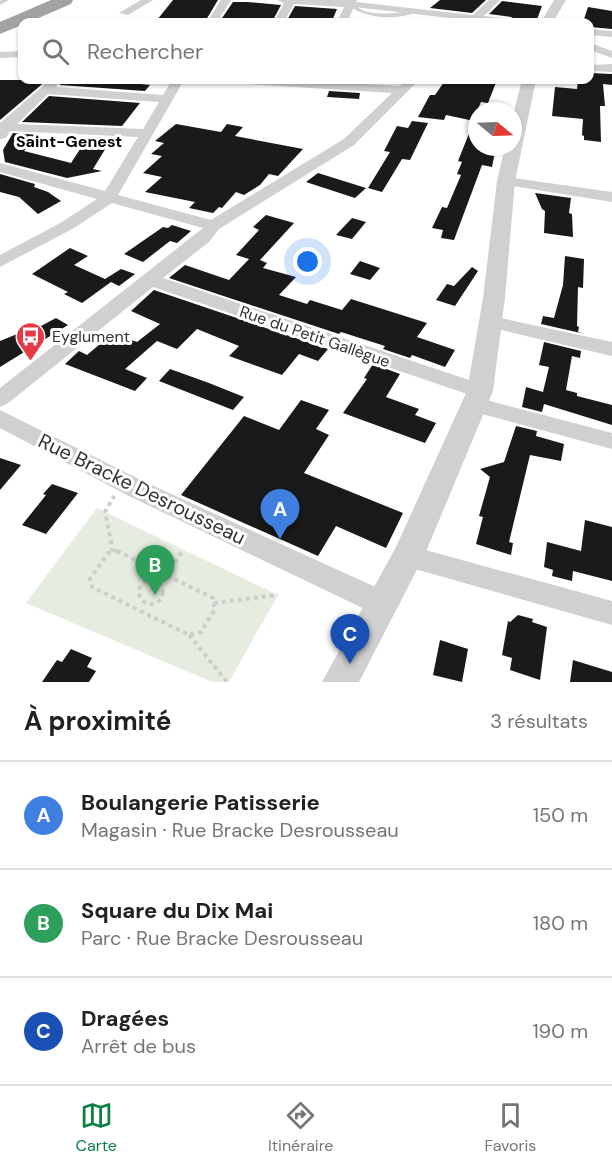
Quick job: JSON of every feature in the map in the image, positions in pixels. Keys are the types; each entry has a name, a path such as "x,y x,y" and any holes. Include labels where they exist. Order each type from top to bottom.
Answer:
{"highway":[{"path":"0,17 28,0"},
{"path":"0,17 40,0"},
{"path":"0,27 52,0"},
{"path":"22,18 65,0"},
{"path":"0,27 18,20"}],"street":[{"path":"124,13 148,0"},
{"path":"215,18 226,0"},
{"path":"282,0 350,2 461,18"},
{"path":"281,18 291,0"},
{"path":"408,18 429,0"},
{"path":"476,18 495,0"},
{"path":"344,18 350,2"},
{"path":"594,32 612,34"},
{"path":"594,48 612,55"},
{"path":"0,55 18,54"},
{"path":"594,68 612,68"},
{"path":"2,130 52,84"},
{"path":"0,262 68,225 109,198 175,84"},
{"path":"379,84 407,85"},
{"path":"340,682 409,554 478,398 491,322 506,182 528,84"},
{"path":"0,399 203,238 213,226 349,142 407,85"},
{"path":"45,90 166,99"},
{"path":"2,130 147,134"},
{"path":"0,167 213,226"},
{"path":"506,182 612,197"},
{"name":"Rue du Petit Gallègue","path":"150,280 478,398 612,441"},
{"path":"491,322 612,349"},
{"name":"Rue Bracke Desrousseau","path":"0,418 122,481 383,604"},
{"path":"409,554 424,561 612,613"},
{"path":"359,682 383,604"}],"lane":[{"path":"0,3 6,0"}],"path":[{"path":"113,552 105,512 122,481"},
{"path":"159,581 165,590 162,598 154,603 142,601 138,594 141,586 147,581 159,581 184,549"},
{"path":"189,635 201,632 215,609 213,598 117,551 108,553 90,579 92,586 189,635 227,682"},
{"path":"214,603 278,595"}],"shaded area":[{"path":"97,508 278,595 229,682 212,682 26,603"}],"building":[{"path":"173,0 218,0 207,18 159,18"},
{"path":"440,0 486,0 472,13 430,8"},
{"path":"502,1 542,6 538,18 513,18 489,14"},
{"path":"233,2 281,5 274,18 222,18"},
{"path":"295,6 337,9 333,18 288,18"},
{"path":"588,7 612,11 612,29 594,27 594,18 584,18"},
{"path":"594,73 612,74 612,85 603,84 605,106 600,106 601,142 584,140 583,119 552,116 555,87 577,89 578,84 594,84"},
{"path":"0,80 18,80 18,84 42,84 0,120"},
{"path":"141,84 150,85 145,91 60,85"},
{"path":"443,84 495,84 488,102 468,102 468,120 446,115 444,120 418,117 430,95 435,95"},
{"path":"329,91 360,93 359,99 327,97"},
{"path":"49,96 140,103 122,126 22,122"},
{"path":"412,121 428,123 410,160 402,159 382,192 368,188 390,152 384,151 397,126 408,128"},
{"path":"176,124 221,132 227,124 243,127 235,136 303,149 278,176 269,174 260,185 244,195 236,192 222,208 219,207 213,213 189,208 195,202 145,192 162,177 143,173 162,156 151,154 164,143 155,141"},
{"path":"13,133 38,135 24,151 71,163 88,137 112,138 93,169 102,171 67,178 5,162 3,150"},
{"path":"468,136 468,156 494,156 492,167 482,165 454,240 441,238 443,230 432,228 442,207 447,208 461,175 457,174 462,162 458,161"},
{"path":"318,173 366,188 355,198 306,182"},
{"path":"0,174 35,184 34,187 48,192 61,201 38,214 19,197 0,192"},
{"path":"535,193 571,198 569,213 572,214 573,237 544,233 545,211"},
{"path":"266,215 294,223 260,260 267,263 263,268 296,277 279,295 307,304 310,300 342,310 351,299 427,323 417,337 455,350 445,367 412,355 410,358 383,349 385,346 341,332 339,334 169,278 185,265 229,280 249,259 236,255 259,230 253,227"},
{"path":"352,218 366,222 352,239 336,235"},
{"path":"172,225 191,231 177,243 170,241 143,262 124,254 163,227 168,228"},
{"path":"70,248 88,256 74,265 105,279 121,269 135,274 119,286 111,282 82,303 64,294 68,292 32,274"},
{"path":"565,256 584,259 583,288 578,287 577,326 579,327 578,332 585,334 541,324 543,316 554,318 563,285"},
{"path":"360,261 380,268 370,280 350,274"},
{"path":"472,267 478,271 455,306 436,300 447,284 454,286"},
{"path":"154,290 328,349 318,361 299,354 282,375 229,356 239,346 197,329 177,349 157,341 125,369 147,378 135,391 65,364 79,351 87,355 113,333 137,342 160,324 131,311"},
{"path":"56,318 68,325 0,367 0,341"},
{"path":"544,342 581,351 580,358 572,356 566,390 577,393 577,396 612,405 612,425 544,404 542,412 522,407 526,387 543,392 549,367 539,365"},
{"path":"373,364 400,374 386,397 419,409 415,415 436,423 425,443 343,413 367,379 364,378"},
{"path":"170,369 244,397 233,410 159,381"},
{"path":"301,400 329,410 316,429 329,435 304,473 403,513 386,548 336,526 318,556 181,495 244,416 279,430"},
{"path":"516,426 537,431 536,436 564,444 561,461 530,455 509,542 513,543 511,555 476,544 483,517 479,516 490,477 480,469 504,462"},
{"path":"0,458 21,465 0,490"},
{"path":"52,484 78,493 46,534 22,525 46,495 43,494"},
{"path":"585,520 612,527 612,581 573,571 572,581 552,576 553,570 544,567 547,542 581,551"},
{"path":"518,615 533,619 532,622 547,627 540,680 510,670 512,658 502,655 508,621 510,622"},
{"path":"440,640 468,649 462,682 433,675"},
{"path":"71,649 92,658 87,667 96,671 89,682 42,682 57,660 62,662"},
{"path":"573,660 612,672 612,682 570,682"}],"place":[{"name":"Eyglument","path":"31,362"},
{"name":"Boulangerie Patisserie","path":"280,539"},
{"name":"Square du Dix Mai","path":"155,595"},
{"name":"Dragées","path":"350,664"}],"district":[{"name":"Saint-Genest","path":"69,141"}]}
